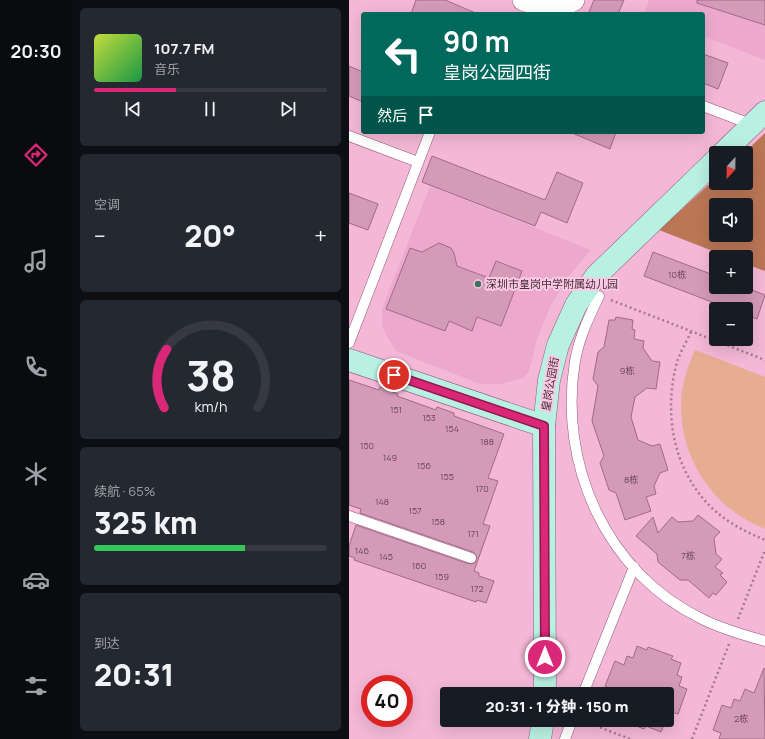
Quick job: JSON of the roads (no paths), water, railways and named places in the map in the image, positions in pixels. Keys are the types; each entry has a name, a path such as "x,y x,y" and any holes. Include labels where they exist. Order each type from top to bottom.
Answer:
{"street":[{"path":"523,0 543,6 554,7 574,0"},
{"path":"730,146 759,119"},
{"name":"皇岗公园街","path":"545,687 544,426 549,380 558,345 569,318 585,289 613,259 709,167"},
{"path":"349,360 544,426"},
{"path":"541,739 542,727"}],"lane":[{"path":"705,106 759,119"},
{"path":"349,343 429,134"},
{"path":"349,136 418,162"},
{"path":"599,296 585,327 576,360 571,394 572,428 577,462 588,495 603,526 622,554 645,580 672,602 701,619 733,633 765,641"},
{"path":"349,516 471,558"},
{"path":"586,687 634,567"},
{"path":"565,739 569,727"}],"place":[{"name":"深圳市皇岗中学附属幼儿园","path":"478,284"}]}
